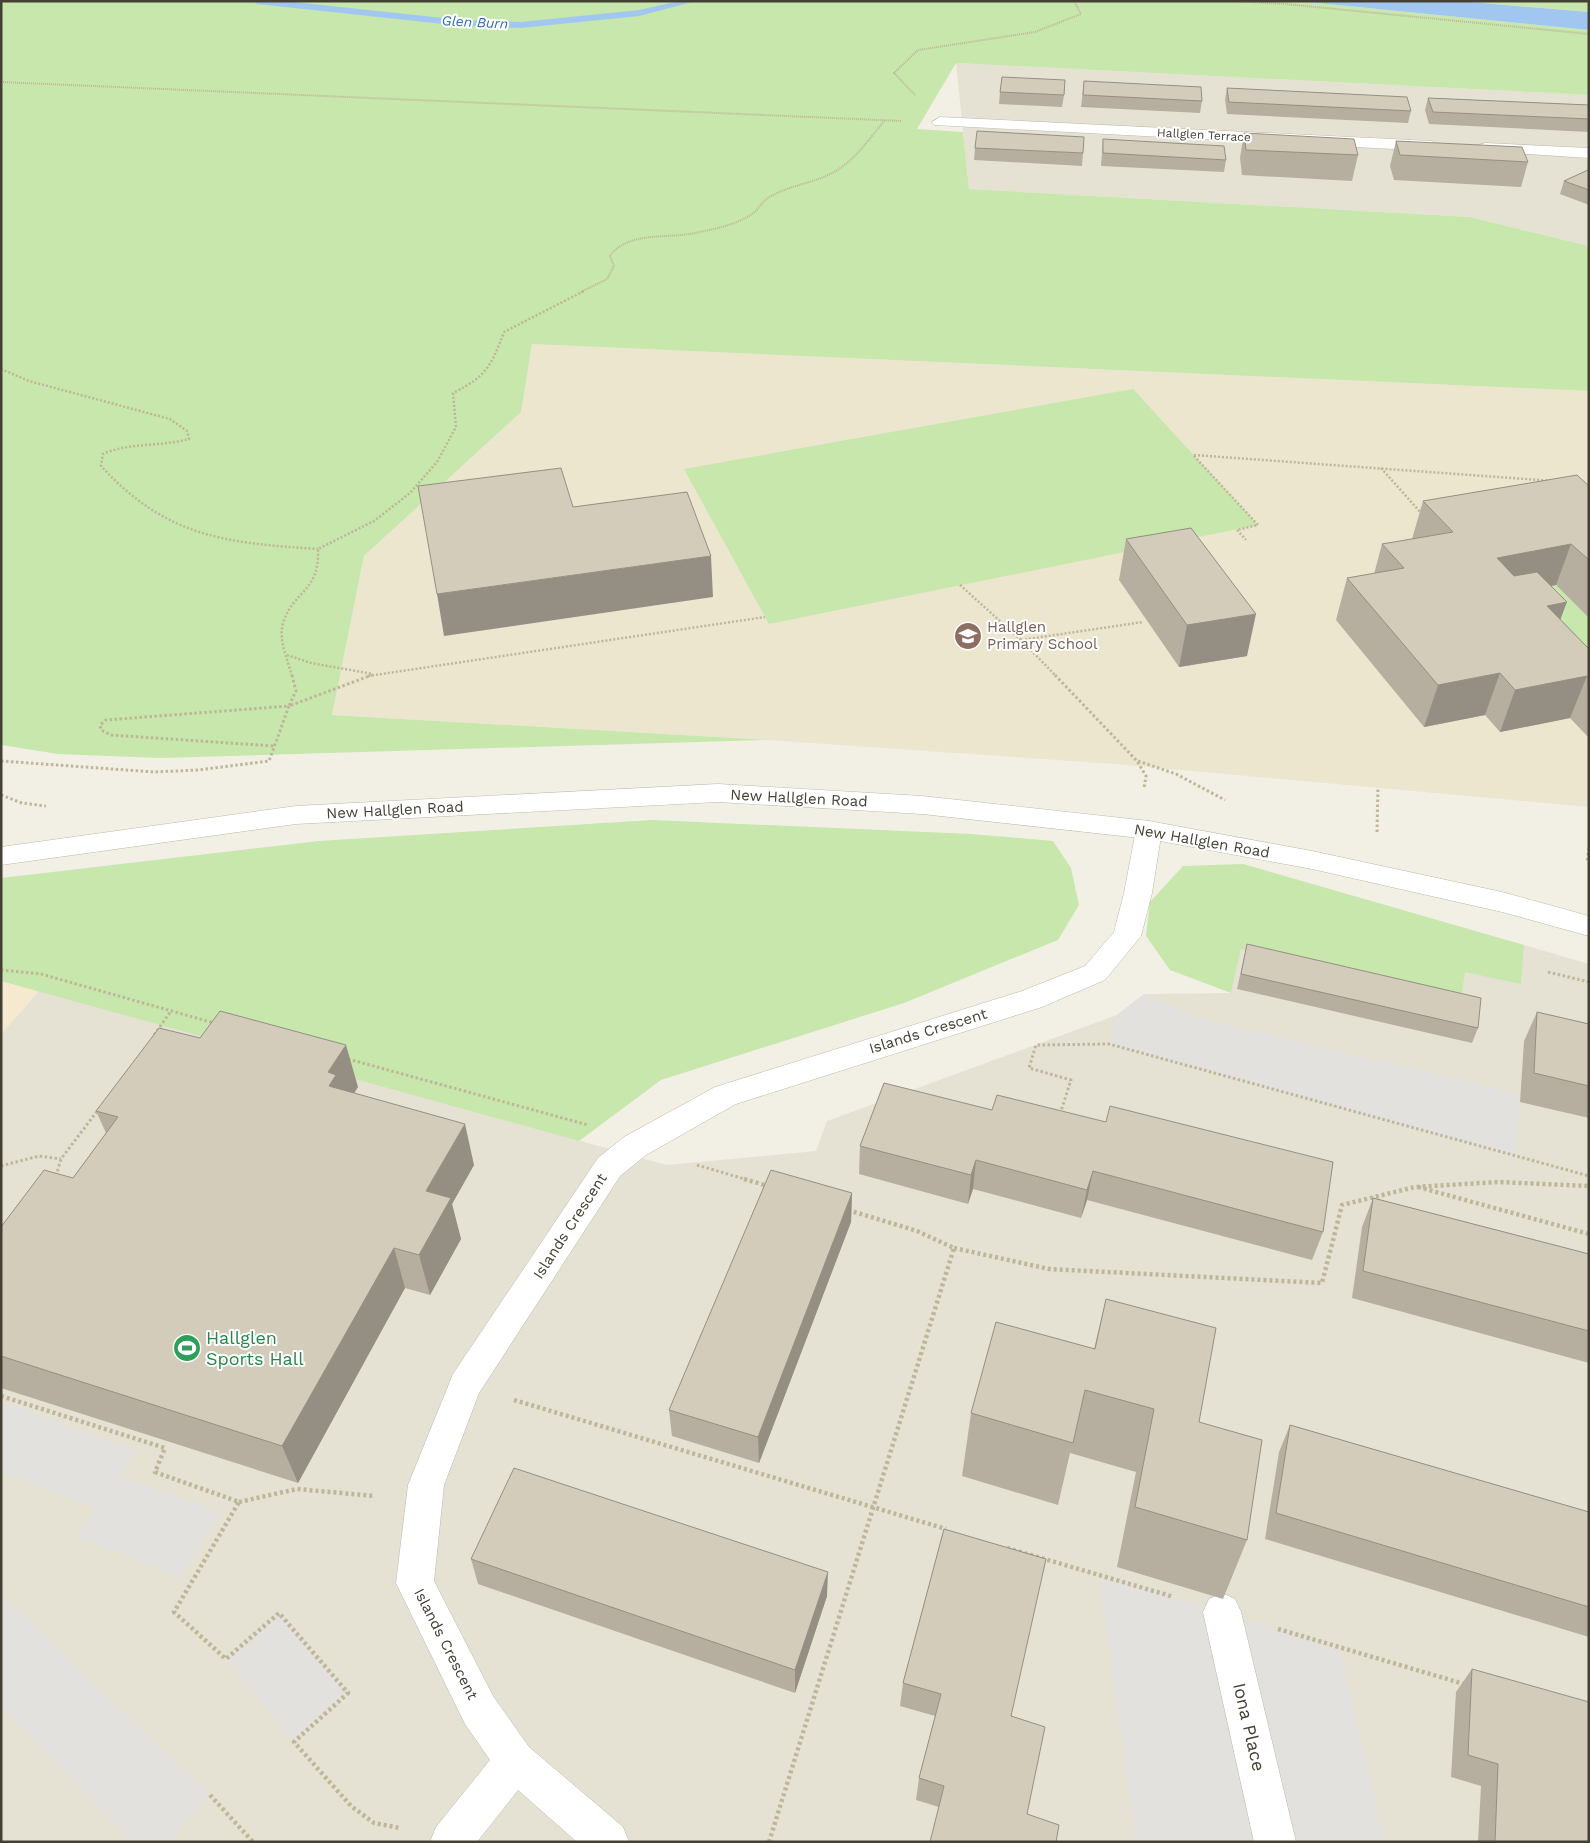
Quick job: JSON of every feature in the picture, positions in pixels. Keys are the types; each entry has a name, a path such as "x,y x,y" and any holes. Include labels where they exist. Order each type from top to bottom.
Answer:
{"street":[{"name":"Hallglen Terrace","path":"940,122 1449,146"},
{"path":"1469,147 1589,153"},
{"name":"New Hallglen Road","path":"1,856 296,815 718,793 922,805 1149,830 1312,860 1502,902 1589,926"},
{"name":"Islands Crescent","path":"608,1842 515,1761 479,1710 414,1583 426,1485 465,1385 609,1167 635,1146 726,1095 1032,999 1095,973 1127,936 1138,893 1149,830"},
{"name":"Iona Place","path":"1222,1612 1276,1842"},
{"path":"451,1842 515,1761"}],"path":[{"path":"940,122 894,73 918,50 1035,32 1081,14 1074,1"},
{"path":"1233,1 1284,4 1589,34"},
{"path":"1,82 940,122"},
{"path":"1,369 29,381 170,419 186,430 189,439 175,444 113,448 103,454 100,466 116,483 176,522 205,535 240,542 318,549 374,521 410,493 437,462 456,427 453,393 474,382 493,362 504,332 607,279 614,266 610,256 616,247 630,241 692,234 730,225 753,214 767,199 791,187 829,175 854,158 884,120"},
{"path":"1246,540 1237,530 1258,525 1194,455 1552,480 1558,486"},
{"path":"1381,468 1422,514"},
{"path":"1,761 52,767 156,772 201,770 269,761 296,691 282,637 283,623 312,585 320,564 318,549"},
{"path":"960,585 1021,640 1137,761 1146,776 1144,791"},
{"path":"274,746 111,735 101,730 100,725 106,720 289,706 373,674 764,617"},
{"path":"1021,640 1143,622"},
{"path":"287,655 311,663 373,674"},
{"path":"1137,761 1176,774 1228,802"},
{"path":"1377,840 1378,787"},
{"path":"1589,848 1587,861 1589,863"},
{"path":"1,970 41,974 220,1024"},
{"path":"1548,972 1589,982"},
{"path":"148,1042 171,1011"},
{"path":"1060,1114 1071,1080 1029,1068 1036,1045 1109,1044 1589,1176"},
{"path":"345,1058 586,1124 635,1146 776,1188"},
{"path":"55,1178 61,1159 102,1104"},
{"path":"1,1166 38,1156 61,1159"},
{"path":"842,1208 917,1231 954,1248 1049,1269 1322,1283 1342,1205 1415,1187 1498,1182 1589,1186"},
{"path":"1415,1187 1589,1234"},
{"path":"769,1842 954,1248"},
{"path":"465,1385 949,1530"},
{"path":"1,1396 165,1448 155,1472 239,1502 297,1488 376,1497"},
{"path":"239,1502 174,1612 226,1659 279,1613 348,1693"},
{"path":"1005,1547 1468,1686"},
{"path":"210,1795 253,1842"}],"shaded area":[{"path":"956,63 1589,95 1589,246 1470,217 969,189"},
{"name":"Hallglen Primary School","path":"532,344 1589,391 1589,807 1115,764 767,740 332,715 364,556 521,412"},
{"path":"1255,886 1524,945 1589,964 1589,1842 1,1842 1,1034 39,991 667,1165 816,1151 827,1121 1117,1015 1144,994 1231,993"},
{"path":"1,981 39,991 1,1034"},
{"path":"1144,994 1198,1018 1520,1094 1516,1157 1109,1044 1117,1015"},
{"path":"1,1401 135,1451 119,1476 220,1513 181,1577 76,1537 95,1508 1,1472"},
{"path":"1099,1575 1339,1647 1384,1842 1136,1842"},
{"path":"1,1593 210,1795 169,1842 133,1842 1,1707"},
{"path":"279,1613 348,1693 294,1742 226,1659"}],"green space":[{"path":"1,1 1297,1 1589,30 1589,95 956,63 917,129 963,132 969,189 1470,217 1589,246 1589,391 532,344 521,412 364,556 332,715 767,740 160,758 58,754 1,745"},
{"path":"1459,1 1589,1 1589,12"},
{"path":"1133,389 1258,525 769,624 684,469"},
{"path":"1556,585 1589,618 1589,689 1573,692 1483,599"},
{"path":"652,820 971,834 1053,841 1071,868 1079,905 1058,940 904,1003 661,1080 579,1141 1,981 1,878 319,841"},
{"path":"1243,864 1524,945 1521,984 1465,972 1461,1000 1241,949 1231,993 1170,970 1146,936 1150,902 1183,866"}],"water":[{"path":"1297,1 1459,1 1589,12 1589,30"}],"building":[{"path":"1002,77 1065,80 1064,95 1000,92"},
{"path":"1084,81 1201,87 1202,101 1083,95"},
{"path":"1227,88 1407,97 1411,111 1229,102"},
{"path":"1428,98 1589,105 1589,119 1433,112"},
{"path":"977,131 1084,137 1083,153 975,148"},
{"path":"1244,133 1354,139 1358,155 1246,150"},
{"path":"1103,139 1224,146 1226,160 1103,153"},
{"path":"1396,141 1522,147 1528,162 1400,155"},
{"path":"1588,170 1589,190 1564,181"},
{"path":"561,468 573,507 687,492 711,556 437,594 418,486"},
{"path":"1577,475 1589,486 1589,560 1571,544 1497,558 1514,576 1537,572 1567,602 1547,606 1589,649 1589,677 1515,690 1500,673 1438,685 1347,578 1404,568 1382,544 1453,532 1423,501"},
{"path":"1191,528 1256,614 1187,625 1126,539"},
{"path":"1247,944 1481,998 1478,1028 1241,974"},
{"path":"220,1011 346,1045 328,1072 336,1075 329,1086 465,1124 426,1191 451,1198 419,1255 394,1248 282,1446 1,1356 1,1227 44,1170 73,1178 118,1117 96,1111 159,1028 200,1038"},
{"path":"1537,1012 1589,1024 1589,1086 1534,1073"},
{"path":"884,1083 992,1110 997,1095 1106,1122 1110,1106 1333,1162 1323,1232 1093,1171 1087,1190 976,1160 971,1175 860,1146"},
{"path":"771,1170 852,1193 758,1437 669,1410"},
{"path":"1373,1198 1589,1254 1589,1331 1363,1271"},
{"path":"1106,1299 1216,1328 1199,1422 1262,1440 1247,1540 1135,1507 1154,1409 1085,1390 1073,1443 971,1413 996,1322 1095,1349"},
{"path":"1290,1425 1589,1512 1589,1607 1276,1513"},
{"path":"514,1468 828,1572 795,1670 471,1559"},
{"path":"944,1529 1046,1559 1011,1716 1045,1727 1027,1814 1059,1825 1056,1842 930,1842 944,1786 919,1778 941,1694 903,1683"},
{"path":"1472,1669 1589,1702 1589,1842 1495,1842 1498,1764 1468,1755"}],"waterway":[{"name":"Glen Burn","path":"257,1 462,23 521,25 639,13 692,1"}],"place":[{"name":"Hallglen Primary School","path":"968,636"},
{"name":"Hallglen Sports Hall","path":"187,1348"}]}
